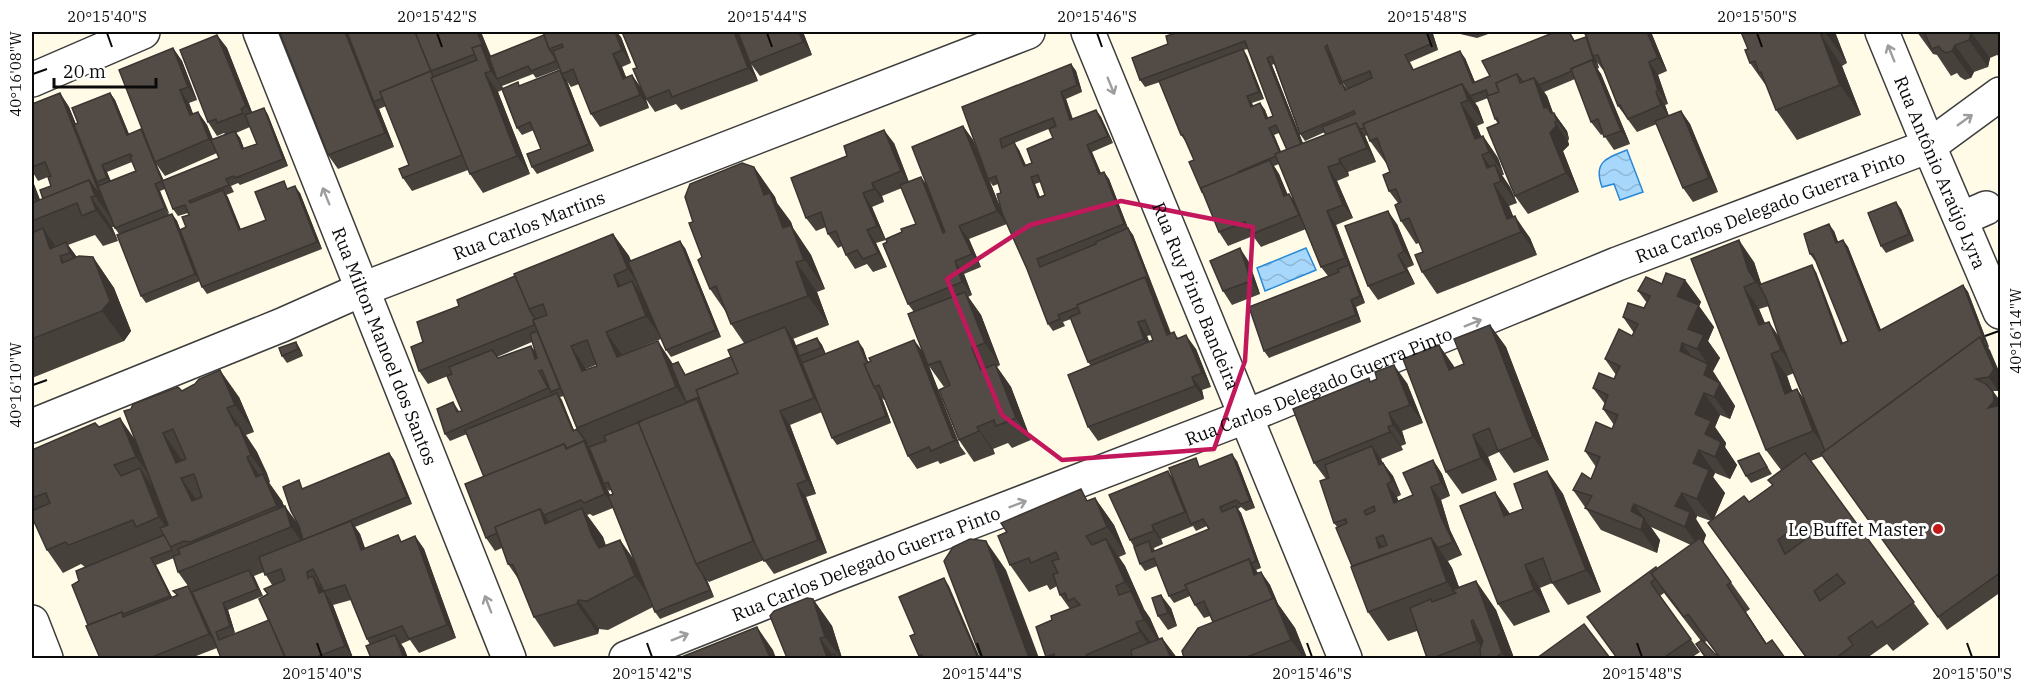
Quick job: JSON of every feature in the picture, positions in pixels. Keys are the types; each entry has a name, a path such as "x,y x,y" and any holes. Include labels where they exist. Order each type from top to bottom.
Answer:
{"street":[{"path":"32,80 142,32"},
{"name":"Rua Milton Manoel dos Santos","path":"260,32 509,658"},
{"name":"Rua Carlos Martins","path":"32,426 282,325 363,289 1028,32"},
{"name":"Rua Ruy Pinto Bandeira","path":"1088,32 1346,658"},
{"name":"Rua Antônio Araújo Lyra","path":"1882,32 1929,146 1973,214 2001,312"},
{"name":"Rua Carlos Delegado Guerra Pinto","path":"626,658 1246,416 1617,264 1929,146 2001,94"},
{"path":"32,622 46,658"}],"highlighted area":[{"path":"1121,201 1253,227 1245,361 1214,449 1062,460 1002,415 947,279 1030,225"}],"water":[{"path":"1627,150 1643,192 1620,200 1614,184 1602,187 1599,172 1603,162"},
{"path":"1306,248 1316,270 1265,291 1257,268"}],"building":[{"path":"345,32 385,133 328,155 280,33"},
{"path":"347,32 415,32 431,71 380,92 383,98 374,102"},
{"path":"415,32 477,32 485,51 481,45 472,48 475,54 431,71"},
{"path":"543,32 615,32 622,50 613,54 623,79 632,75 640,95 591,114 573,69 562,74 553,51 563,47 562,44 549,49"},
{"path":"622,32 734,32 748,68 672,97 669,90 646,99 633,69 637,68"},
{"path":"738,32 799,32 803,42 750,63"},
{"path":"1179,32 1429,32 1433,43 1405,55 1413,70 1460,51 1473,83 1490,76 1482,61 1555,32 1569,32 1574,41 1586,37 1594,61 1571,69 1572,71 1539,85 1534,78 1523,82 1517,74 1496,83 1499,92 1488,96 1486,90 1470,96 1462,84 1363,124 1365,128 1360,129 1356,123 1326,135 1322,127 1355,114 1354,111 1300,134 1272,56 1267,58 1301,144 1287,150 1276,125 1269,128 1280,153 1201,188 1202,192 1189,162 1194,160 1159,81 1243,49 1259,92 1247,96 1251,107 1260,103 1266,119 1273,116 1245,41 1140,80 1132,58 1168,44 1166,36","holes":["1327,45 1342,82 1370,71 1372,78 1345,90 1342,83 1340,84 1325,47"]},
{"path":"1585,32 1647,32 1658,58 1649,62 1661,105 1628,119 1620,105 1618,106 1598,55 1593,56"},
{"path":"1741,32 1825,32 1821,35 1840,85 1776,110 1755,61 1750,63 1745,50 1748,49"},
{"path":"1924,32 1971,32 1969,40 1955,45 1952,51 1946,53 1939,46 1932,49"},
{"path":"217,35 246,106 241,109 243,113 217,123 216,119 208,122 180,50"},
{"path":"544,35 556,61 531,71 528,66 497,79 489,57"},
{"path":"481,45 491,71 485,73 517,156 470,174 431,78 477,60 472,48"},
{"path":"173,48 188,87 180,90 190,115 198,112 209,139 155,162 119,70"},
{"path":"1592,60 1621,131 1604,137 1598,119 1591,122 1571,69"},
{"path":"1071,64 1077,85 1061,92 1070,120 1096,110 1108,136 1087,145 1099,174 1104,172 1124,224 1037,259 1040,267 1128,228 1150,283 1145,277 1077,305 1078,307 1058,315 1060,319 1048,324 1002,213 997,194 1001,193 996,176 988,179 962,107","holes":["1053,118 1056,126 1049,129 1053,138 1027,149 1032,163 1024,166 1014,142 1002,148 1000,139","1038,175 1045,195 1038,198 1031,177"]},
{"path":"560,70 589,144 532,167 527,154 541,149 530,122 517,128 502,89 518,82 519,86"},
{"path":"431,71 433,77 431,78 462,155 403,178 399,169 409,165 380,92"},
{"path":"1517,74 1520,83 1534,78 1544,108 1547,107 1551,113 1554,113 1556,126 1550,133 1566,173 1515,196 1487,128 1499,123 1497,118 1495,119 1487,96 1499,92 1496,83"},
{"path":"1462,84 1468,100 1461,103 1475,139 1483,136 1489,152 1482,155 1487,168 1495,165 1501,181 1494,184 1507,219 1515,216 1521,232 1422,272 1415,255 1423,252 1409,218 1401,221 1395,205 1401,202 1396,189 1389,191 1383,175 1390,172 1377,138 1370,141 1363,124"},
{"path":"60,93 101,197 89,180 43,199 40,190 51,186 48,177 51,176 45,162 32,167 32,104"},
{"path":"110,93 127,135 141,129 162,181 155,184 165,208 115,228 98,186 136,171 130,157 132,156 130,154 102,165 107,178 97,182 74,125 78,123 72,108"},
{"path":"264,108 283,159 235,178 234,176 226,179 229,185 189,201 190,203 223,190 239,230 266,220 255,192 284,181 287,189 295,186 317,242 202,287 180,230 186,227 182,217 189,215 185,205 173,209 162,181 219,158 211,140 235,131 242,149 257,144 245,115"},
{"path":"1681,111 1709,178 1683,188 1655,121"},
{"path":"1356,123 1367,148 1339,159 1340,163 1328,167 1343,205 1327,211 1345,258 1321,267 1275,154"},
{"path":"963,126 997,211 959,226 972,254 955,261 962,282 908,304 883,244 887,242 886,239 902,232 901,229 916,224 900,185 921,177 943,233 945,232 912,147"},
{"path":"884,130 901,171 872,183 874,189 863,193 877,226 867,230 878,253 863,259 857,250 846,255 836,231 828,234 821,212 806,218 791,178 847,156 844,146"},
{"path":"1270,160 1284,196 1289,194 1299,215 1252,234 1245,222 1219,232 1201,188"},
{"path":"742,163 754,167 764,195 770,193 783,228 791,225 804,260 796,262 808,296 731,324 716,286 710,289 698,260 702,257 689,223 693,222 685,197 690,184"},
{"path":"89,180 95,196 91,197 96,210 82,216 77,203 32,221 32,203"},
{"path":"32,189 36,201 32,203"},
{"path":"1896,202 1909,234 1881,246 1868,213"},
{"path":"1388,211 1404,251 1398,255 1406,271 1368,286 1345,226"},
{"path":"172,214 195,274 141,296 117,235"},
{"path":"1829,224 1836,243 1843,240 1879,331 1963,285 1984,340 1980,337 1825,451 1759,285 1812,265 1841,344 1848,341 1813,254 1810,254 1804,234"},
{"path":"43,228 50,249 66,242 70,253 60,256 62,263 79,256 93,257 110,301 102,311 32,339 32,233"},
{"path":"613,234 628,269 614,275 618,287 632,281 646,316 606,332 617,357 658,341 676,387 577,428 533,320 547,315 543,304 529,309 514,274","holes":["587,340 597,366 582,371 571,346"]},
{"path":"1739,240 1748,270 1756,282 1744,287 1759,325 1769,322 1781,350 1771,354 1785,394 1797,389 1813,431 1766,450 1691,259"},
{"path":"680,241 716,330 666,350 628,262"},
{"path":"1240,248 1251,281 1223,291 1210,261"},
{"path":"1349,265 1360,296 1351,300 1356,315 1264,351 1249,307 1339,272 1338,269"},
{"path":"1666,273 1685,280 1677,296 1699,305 1688,329 1704,335 1697,349 1682,343 1680,351 1708,364 1704,375 1720,383 1714,397 1704,393 1695,414 1711,421 1705,434 1721,442 1715,457 1699,450 1693,463 1709,470 1697,499 1682,493 1675,506 1690,512 1685,527 1634,504 1631,511 1644,518 1641,530 1585,508 1592,496 1573,490 1582,473 1591,479 1600,457 1585,451 1596,422 1612,429 1618,415 1603,409 1608,395 1593,388 1599,373 1614,379 1620,366 1605,359 1619,329 1632,336 1638,324 1623,317 1628,303 1644,308 1650,296 1638,291 1646,277 1662,284"},
{"path":"515,276 535,319 533,320 534,325 419,371 411,347 423,342 417,322 459,306 457,300"},
{"path":"1145,277 1167,335 1174,332 1177,339 1186,335 1202,373 1192,377 1195,386 1088,427 1068,375 1153,340 1145,320 1138,322 1144,339 1088,362 1070,317 1080,313 1077,305"},
{"path":"965,292 985,343 972,348 981,370 995,364 1016,418 996,426 994,420 977,427 979,431 959,440 939,390 950,385 940,361 928,365 908,314"},
{"path":"1490,325 1533,437 1498,451 1489,428 1473,435 1481,458 1446,472 1403,359 1439,345 1449,370 1464,364 1454,339"},
{"path":"785,327 814,398 780,411 807,480 797,484 818,540 764,561 756,546 696,390 738,373 728,350"},
{"path":"537,331 560,388 551,392 542,370 539,371 548,388 445,434 437,409 453,402 457,412 462,411 447,376 452,374 449,367 492,350 498,358 531,346 535,359 537,358 530,334"},
{"name":"Le Buffet Master","path":"1980,337 1994,369 1989,377 1976,379 1986,384 1993,392 1994,401 1988,408 2001,405 2001,572 1938,617 1821,454"},
{"path":"817,338 821,348 799,356 796,346"},
{"path":"914,340 953,438 956,440 931,451 929,447 908,456 879,385 874,387 864,364 871,361 869,358"},
{"path":"858,341 867,363 864,364 886,416 832,438 802,363"},
{"path":"296,342 298,349 282,356 279,348"},
{"path":"731,357 738,373 696,390 699,397 686,402 671,365 678,362 685,375"},
{"path":"1394,365 1410,405 1389,413 1393,425 1388,427 1390,432 1314,463 1293,409 1369,378 1370,382 1377,379 1375,372"},
{"path":"220,370 235,405 227,408 236,426 238,424 251,455 247,457 256,477 263,474 277,506 190,542 184,541 170,547 160,528 168,525 124,411 131,409 133,404 178,387 182,391 199,379","holes":["173,429 186,459 176,463 163,433","194,474 202,497 192,501 181,478"]},
{"path":"557,393 573,431 577,429 587,443 584,441 567,448 564,444 484,477 465,430"},
{"path":"697,399 753,541 696,564 638,422"},
{"path":"120,418 136,457 114,465 121,476 140,468 159,517 136,527 133,520 69,545 65,542 47,550 32,517 32,511 50,503 46,493 32,498 32,450 95,423 99,427"},
{"path":"638,422 696,564 710,590 655,612 608,496 613,494 608,482 604,484 589,447 606,441 604,436"},
{"path":"584,441 605,494 584,503 581,500 544,515 540,509 495,527 497,533 486,538 465,484 564,444 566,449"},
{"path":"1372,446 1379,465 1383,463 1392,481 1387,484 1394,503 1413,495 1403,473 1433,460 1441,483 1431,487 1441,517 1453,542 1438,548 1431,538 1352,566 1336,528 1347,523 1346,519 1334,523 1320,481 1329,478 1325,465","holes":["1374,506 1375,511 1366,515 1364,511","1383,535 1387,545 1379,548 1376,538"]},
{"path":"389,453 407,497 303,540 283,487 299,480 302,489"},
{"path":"1759,453 1767,467 1746,476 1738,461"},
{"path":"1805,453 1914,602 1877,628 1872,621 1848,638 1853,645 1836,658 1807,658 1708,523 1744,496 1749,502 1773,485 1768,480","holes":["1801,523 1811,535 1785,554 1778,540","1837,574 1845,583 1820,601 1814,591"]},
{"path":"1232,454 1250,501 1241,504 1236,500 1220,507 1222,512 1236,506 1256,561 1251,563 1249,559 1185,585 1187,589 1169,596 1154,558 1140,564 1134,547 1149,541 1152,552 1209,529 1203,519 1191,524 1169,468 1196,458 1199,467"},
{"path":"1168,471 1185,512 1152,525 1154,531 1130,540 1109,495"},
{"path":"1547,471 1586,570 1552,583 1543,558 1525,565 1534,590 1498,604 1460,506 1495,492 1504,516 1523,509 1514,484"},
{"path":"1081,489 1087,501 1095,498 1107,527 1086,536 1092,545 1106,539 1125,582 1116,586 1119,595 1131,591 1144,620 1136,622 1140,632 1086,655 1087,658 1055,658 1054,654 1046,657 1036,627 1052,620 1051,616 1080,605 1074,598 1068,601 1065,593 1060,595 1053,574 1058,573 1052,561 1059,559 1056,552 1031,563 1029,558 1010,565 998,536 1007,532 1001,523"},
{"path":"285,506 291,527 178,572 173,556 180,554 178,549"},
{"path":"582,508 599,548 620,540 635,576 587,601 578,600 577,604 534,617 513,565 508,564 495,527 540,509 545,524"},
{"path":"351,521 361,550 398,535 401,542 415,536 447,625 409,639 402,626 367,639 345,585 324,591 345,646 314,658 286,658 259,599 268,594 264,589 285,580 281,569 265,575 259,557","holes":["313,569 324,591 319,593 313,576 308,578 307,572"]},
{"path":"164,535 172,550 151,558 170,596 88,625 72,585 79,581 76,571"},
{"path":"1431,538 1447,582 1368,612 1351,567"},
{"path":"1700,538 1731,582 1727,585 1766,644 1772,640 1785,658 1706,658 1696,644 1702,640 1718,655 1688,614 1684,617 1651,573"},
{"path":"970,539 986,541 1029,658 981,658 944,561 953,547"},
{"path":"1249,559 1254,575 1261,572 1273,599 1213,622 1204,601 1195,605 1185,585"},
{"path":"1656,567 1657,569 1651,573 1655,579 1651,582 1652,585 1691,639 1663,658 1617,658 1587,617"},
{"path":"249,570 258,589 223,603 230,626 216,632 219,640 269,620 285,658 221,658 192,592"},
{"path":"944,578 978,658 923,658 922,655 919,656 910,636 915,634 899,597"},
{"path":"1476,581 1502,653 1495,658 1481,658 1480,649 1483,641 1473,620 1471,621 1477,641 1433,658 1427,658 1410,608 1431,599 1432,602 1456,593 1452,590"},
{"path":"188,586 209,634 150,658 100,658 86,626 122,612 123,617 178,595 173,591"},
{"path":"1161,595 1168,613 1158,616 1152,598"},
{"path":"807,598 813,599 825,637 820,638 827,657 834,654 836,658 787,658 770,616 774,611"},
{"path":"1274,598 1291,640 1244,658 1184,658 1182,651 1198,628"},
{"path":"1584,624 1610,658 1537,658"},
{"path":"757,627 770,658 679,658"},
{"path":"395,635 404,658 371,658 366,646"},
{"path":"1162,638 1171,658 1132,658 1131,650"}],"place":[{"name":"Le Buffet Master","path":"1938,529"}]}
